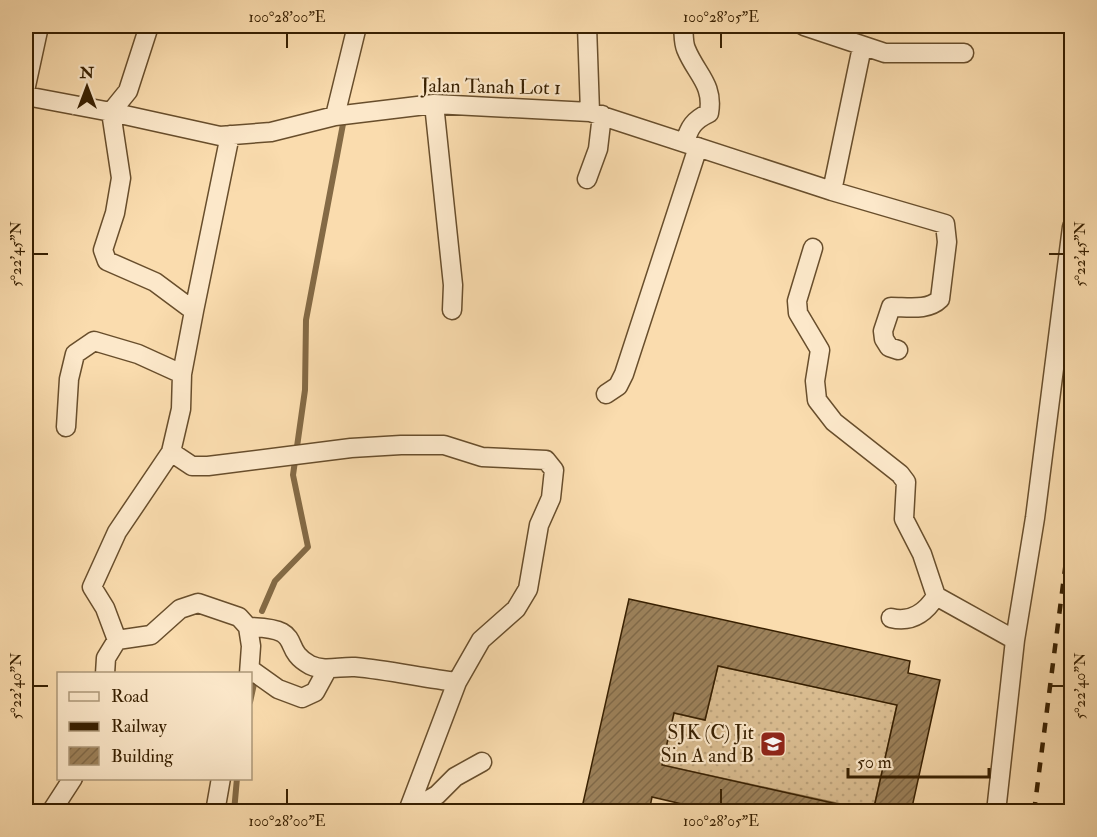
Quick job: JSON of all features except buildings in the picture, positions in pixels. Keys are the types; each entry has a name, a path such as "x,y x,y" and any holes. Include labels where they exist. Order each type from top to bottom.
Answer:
{"street":[{"path":"26,86 39,26"},
{"path":"149,26 128,91 111,111 122,178 115,213 103,250 104,257 154,282 194,311"},
{"path":"335,117 357,26"},
{"path":"586,26 598,148 586,179"},
{"path":"606,394 618,386 624,374 692,145 688,128 698,118 709,113 711,100 709,90 685,46 683,26"},
{"path":"804,26 885,53 964,53"},
{"path":"832,191 862,47"},
{"name":"Jalan Tanah Lot 1","path":"26,96 111,111 220,136 271,132 335,117 434,104 596,113 832,191 945,224 947,242 940,299 935,304 922,307 891,307 888,313 884,339 889,347 898,350"},
{"path":"434,104 453,285 452,310"},
{"path":"117,640 105,608 92,587 117,532 171,453 181,409 182,374 230,135"},
{"path":"996,812 1015,640 1035,518 1071,227"},
{"path":"813,248 796,301 798,313 820,350 815,381 817,400 834,422 900,474 906,482 904,519 922,554 936,596 1015,640"},
{"path":"66,427 69,379 75,354 94,341 147,357 182,374"},
{"path":"171,453 192,466 208,466 351,448 444,445 482,457 546,460 554,470 551,498 539,525 528,589 516,609 481,640 457,682 407,811"},
{"path":"891,618 916,616 928,609 936,596"},
{"path":"105,672 106,658 117,640 150,635 180,609 198,603 238,617 248,627 251,646 249,671"},
{"path":"248,627 268,627 284,632 297,653 309,664 327,670 353,667 457,682"},
{"path":"252,673 279,689 302,698 315,692 327,670"},
{"path":"407,811 437,795 455,777 482,762"},
{"path":"51,812 72,780"},
{"path":"215,812 221,780"}],"shaded area":[{"path":"718,666 897,705 873,811 662,765 674,713 705,720"}],"waterway":[{"path":"262,611 275,581 308,547 293,475 305,390 306,320 343,124"},
{"path":"252,693 254,684"},
{"path":"234,812 237,780"}],"railway":[{"path":"1034,812 1072,514"}],"place":[{"name":"SJK (C) Jit Sin A and B","path":"773,744"}]}
